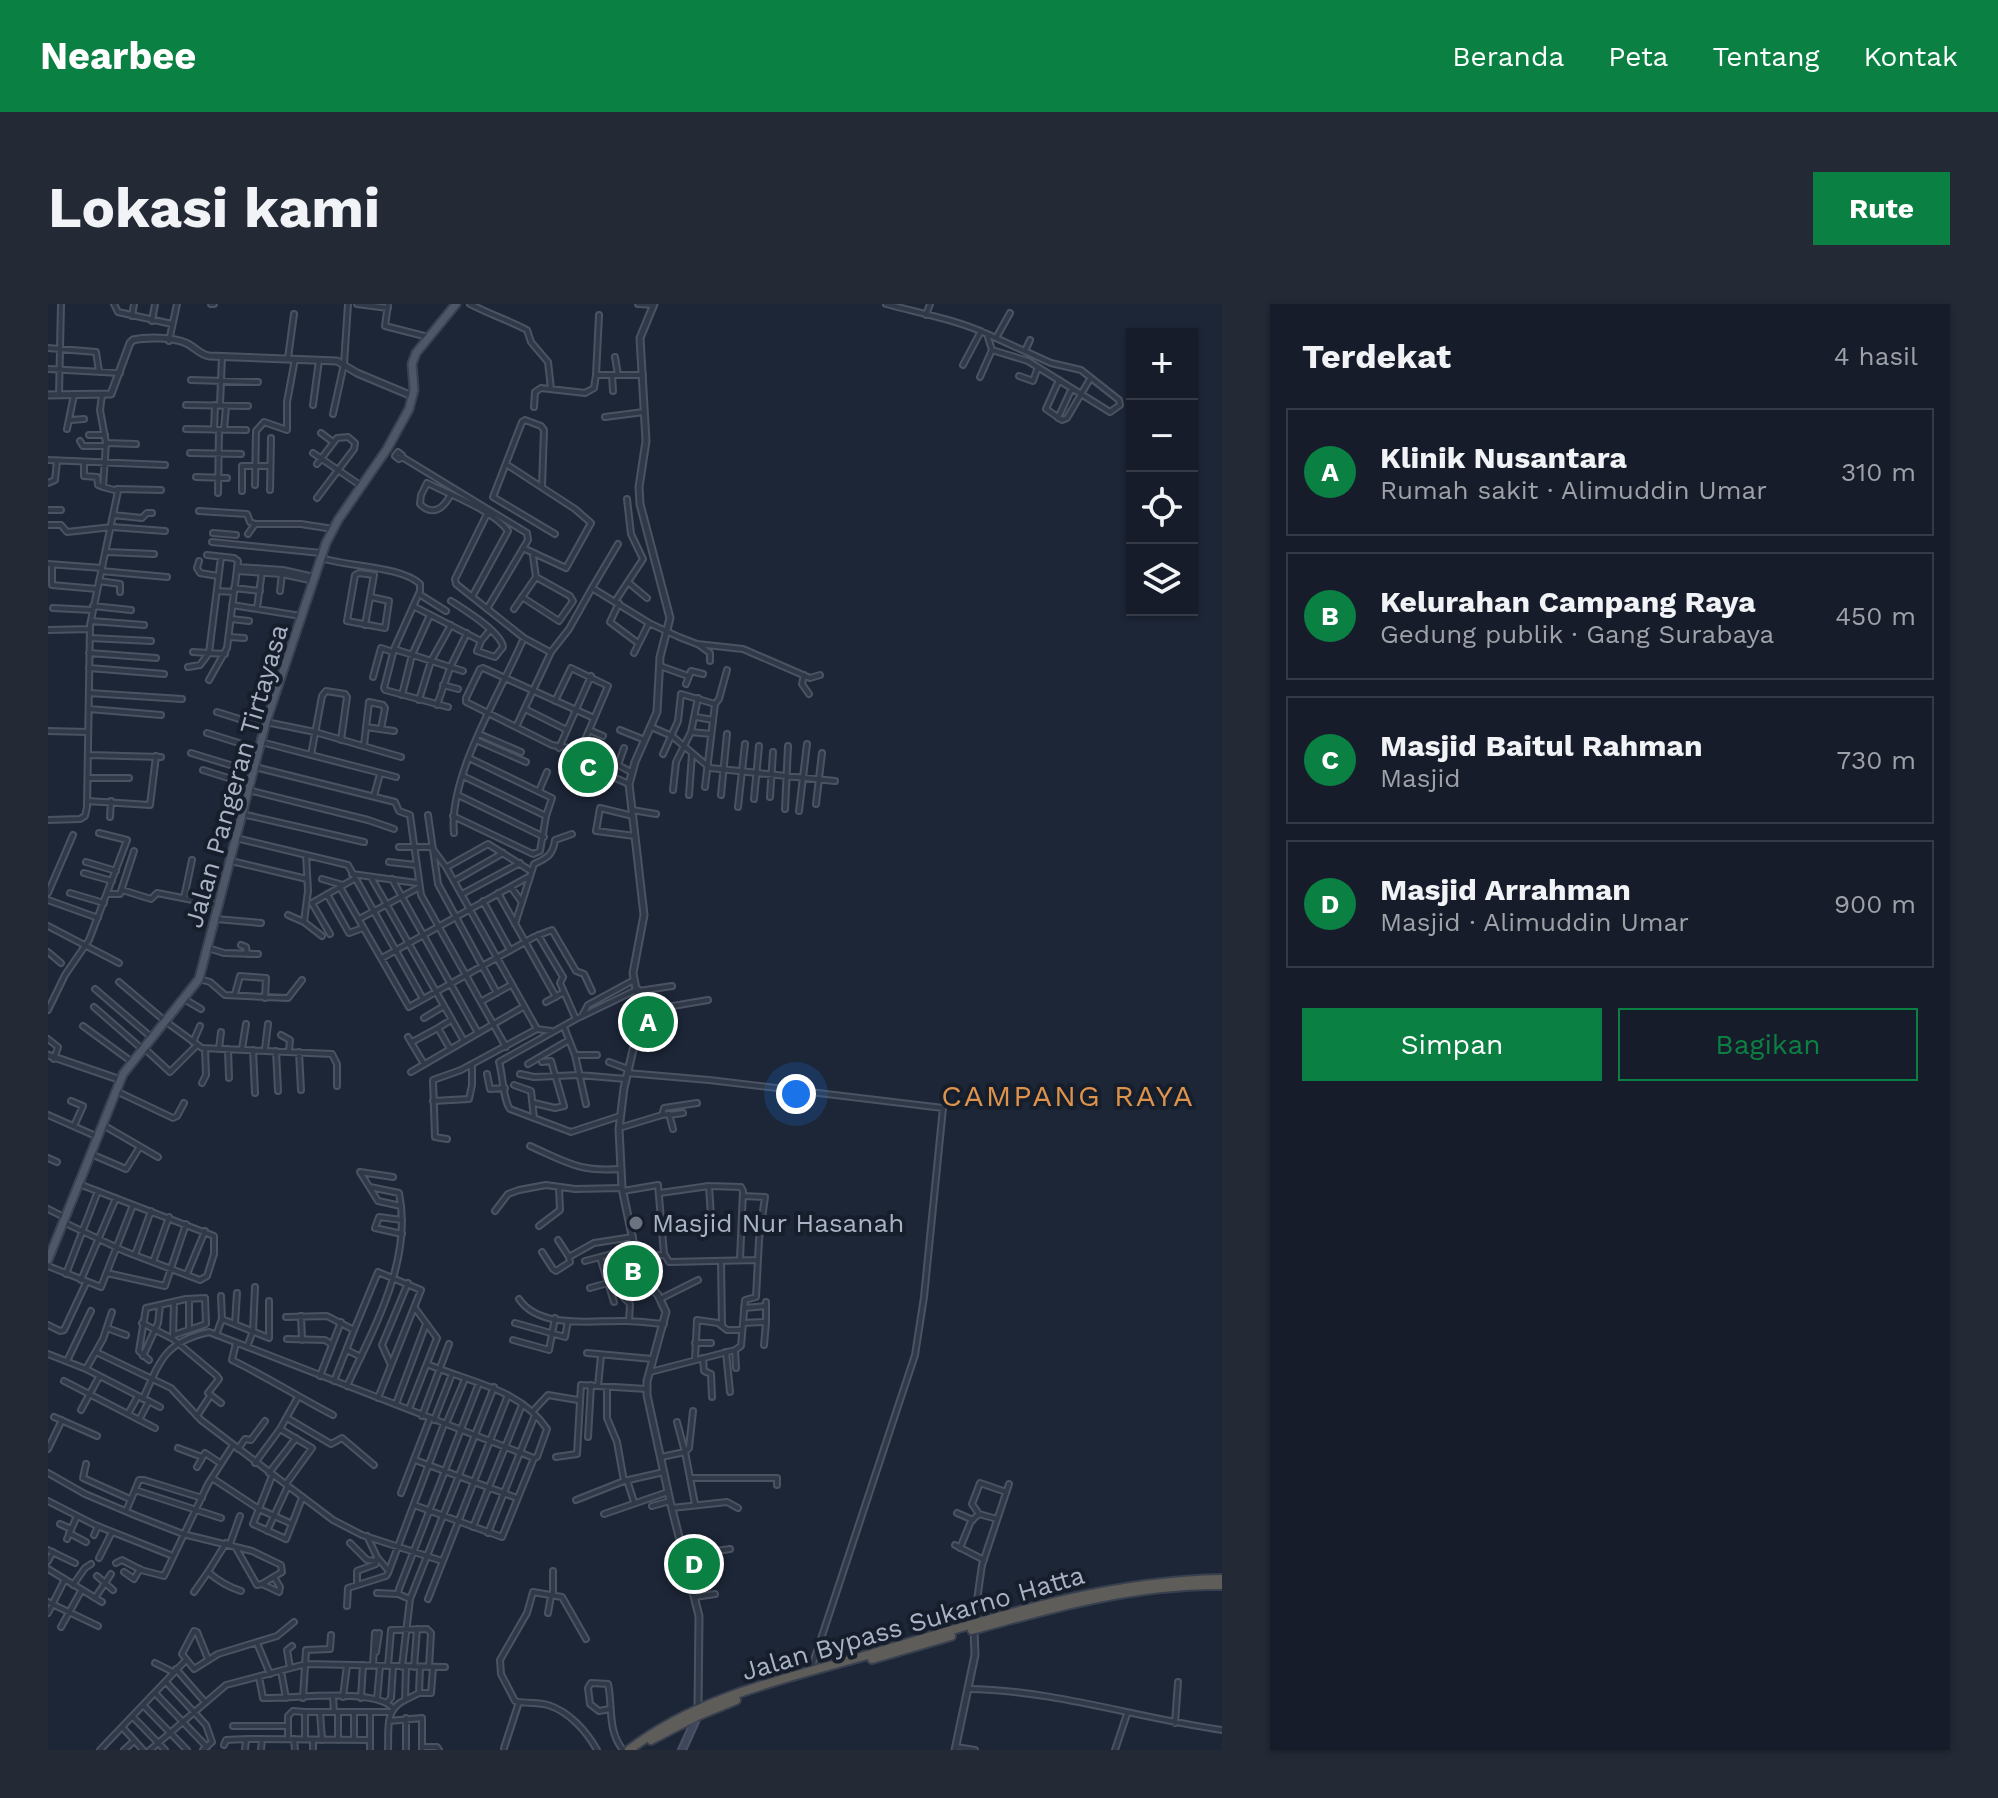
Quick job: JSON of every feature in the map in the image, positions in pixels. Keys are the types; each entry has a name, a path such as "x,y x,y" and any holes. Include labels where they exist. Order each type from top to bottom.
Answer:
{"highway":[{"name":"Jalan Bypass Sukarno Hatta","path":"626,1750 698,1712 974,1626 1132,1591 1222,1582"},
{"name":"Jalan Bypass Sukarno Hatta","path":"698,1712 711,1703 810,1671 920,1642"},
{"path":"698,1695 711,1703"},
{"name":"Jalan Bypass Sukarno Hatta","path":"637,1750 669,1726"}],"main road":[{"name":"Jalan Pangeran Tirtayasa","path":"48,1260 121,1080 142,1048 199,979 266,725 322,556 333,529 391,451 413,397 414,359 456,304"},
{"path":"682,1749 698,1712"}],"street":[{"path":"59,395 61,304"},
{"path":"114,304 118,312 172,324"},
{"path":"132,316 134,304"},
{"path":"152,321 155,304"},
{"path":"169,341 177,304"},
{"path":"333,414 344,364 348,304"},
{"path":"357,304 388,306 385,326 428,337"},
{"path":"470,304 527,330 531,342 548,362 551,389"},
{"path":"638,304 654,304 641,333 646,441 639,487 640,504 669,608 659,666 660,700 629,784 644,915 634,962 634,980 641,1008 640,1030 627,1074 620,1116 620,1169 640,1274 666,1312 647,1389 651,1423 695,1597 699,1626 698,1712"},
{"path":"886,304 971,326 1011,347 1081,370 1119,400 1120,405 1110,412 1028,361 992,350"},
{"path":"926,315 930,304"},
{"path":"996,338 1010,313"},
{"path":"255,485 256,431 264,422 287,430 294,314"},
{"path":"534,407 537,389 588,393 594,388 599,315"},
{"path":"963,365 981,331"},
{"path":"980,377 992,350 987,334"},
{"path":"48,395 111,394 133,340 184,342 201,354 344,364 413,397"},
{"path":"1025,351 1030,340"},
{"path":"48,348 97,352 99,371"},
{"path":"218,493 222,356"},
{"path":"613,391 615,357"},
{"path":"313,405 319,360"},
{"path":"1062,366 1046,409 1062,420 1067,418 1090,379"},
{"path":"1019,376 1033,381 1038,367"},
{"path":"48,369 120,373"},
{"path":"596,375 643,375"},
{"path":"191,380 258,382"},
{"path":"1058,418 1072,388"},
{"path":"67,429 74,395"},
{"path":"102,395 100,410 106,445 103,487"},
{"path":"186,405 248,406"},
{"path":"219,430 220,405"},
{"path":"605,417 644,412"},
{"path":"71,420 84,419"},
{"path":"542,486 545,433 541,426 523,421 493,497 555,534"},
{"path":"186,429 246,430"},
{"path":"321,433 333,442"},
{"path":"89,435 105,435"},
{"path":"317,464 333,442 342,437 348,437 355,443 354,449 317,498"},
{"path":"270,490 271,438"},
{"path":"80,441 83,446 136,444"},
{"path":"391,451 396,459 402,457 527,533 529,538 487,609"},
{"path":"190,453 241,454"},
{"path":"313,453 362,486"},
{"path":"48,460 165,465"},
{"path":"48,483 55,480 57,461"},
{"path":"84,462 84,476 97,477 98,485 103,487 161,490"},
{"path":"506,464 542,486 591,523 566,568 523,548"},
{"path":"242,491 242,466 270,466"},
{"path":"196,477 227,478"},
{"path":"451,494 446,505 434,511 427,511 420,504 425,483 451,494 487,514 508,531 472,597"},
{"path":"48,820 83,817 87,801 89,638 98,581 120,487"},
{"path":"627,499 631,534 643,559 610,622 638,643"},
{"path":"48,510 61,510"},
{"path":"199,511 247,514 250,522 255,524 301,524 333,529"},
{"path":"113,515 142,518 152,513"},
{"path":"487,514 455,579 457,586 524,638 551,652"},
{"path":"248,534 255,524"},
{"path":"48,525 61,525 67,532 112,527 165,531"},
{"path":"213,533 236,535"},
{"path":"227,534 227,542"},
{"path":"212,542 322,556 341,564 412,578 420,584 419,594 393,651 384,688 448,707"},
{"path":"516,727 551,652 569,629 618,544"},
{"path":"107,552 154,554"},
{"path":"514,609 536,577 533,554"},
{"path":"207,555 238,561 225,654 209,680"},
{"path":"188,667 200,665 209,653 221,557"},
{"path":"199,561 197,568 200,573 218,576"},
{"path":"97,589 52,585 50,565 167,577"},
{"path":"237,569 283,572 314,579"},
{"path":"257,608 262,571"},
{"path":"280,591 283,572"},
{"path":"365,625 375,572"},
{"path":"371,597 388,600 385,628 348,623 346,619 355,575 375,572"},
{"path":"522,597 559,621 571,604 570,596 536,577"},
{"path":"98,581 119,583 120,592"},
{"path":"629,583 647,598"},
{"path":"592,588 649,623 697,644 710,653 710,661"},
{"path":"217,591 260,591"},
{"path":"419,594 446,611"},
{"path":"451,601 490,630 503,642 499,655 492,657 477,651 490,630"},
{"path":"232,605 302,616"},
{"path":"413,606 481,641"},
{"path":"53,608 131,610"},
{"path":"402,695 412,655 430,615"},
{"path":"231,619 249,621"},
{"path":"91,621 144,625"},
{"path":"634,653 649,623"},
{"path":"419,700 431,661 451,625"},
{"path":"48,630 90,629"},
{"path":"437,705 467,633"},
{"path":"229,637 244,638"},
{"path":"89,638 151,641"},
{"path":"454,833 453,816 469,758 522,642"},
{"path":"697,644 743,649 804,675 813,678 820,675"},
{"path":"373,677 381,648 463,671"},
{"path":"193,652 225,654"},
{"path":"89,653 156,658"},
{"path":"659,666 688,676"},
{"path":"89,668 164,674"},
{"path":"593,752 559,748 471,706 466,700 483,668 594,718"},
{"path":"555,701 571,668 591,676 608,688 581,749"},
{"path":"686,684 694,670 703,674"},
{"path":"705,787 715,704 727,670"},
{"path":"804,675 803,685 809,694"},
{"path":"559,748 591,676"},
{"path":"443,685 458,689"},
{"path":"311,755 322,694 326,691 345,694 347,701 341,740"},
{"path":"89,693 182,699"},
{"path":"663,754 678,721 681,694 715,704"},
{"path":"673,790 676,762 691,732 698,698"},
{"path":"364,745 369,702 385,708 381,729"},
{"path":"89,709 161,715"},
{"path":"525,709 566,730"},
{"path":"217,712 266,725 315,732 401,757"},
{"path":"696,717 713,720"},
{"path":"366,727 394,731"},
{"path":"651,727 672,736 708,767 835,781"},
{"path":"589,730 603,736"},
{"path":"620,730 645,740"},
{"path":"48,731 88,732"},
{"path":"691,732 711,734"},
{"path":"207,733 396,777"},
{"path":"479,734 521,752"},
{"path":"721,795 727,734"},
{"path":"476,740 526,762"},
{"path":"738,807 745,744"},
{"path":"799,811 807,744"},
{"path":"754,799 759,746"},
{"path":"785,809 788,746"},
{"path":"624,748 618,765 631,772"},
{"path":"770,797 773,752"},
{"path":"191,753 395,802 399,811 411,816 418,885 506,1047"},
{"path":"689,795 692,753"},
{"path":"816,804 822,753"},
{"path":"87,801 150,805 158,756 89,755"},
{"path":"453,816 533,854 540,851 552,798 469,758"},
{"path":"203,770 249,788 394,829"},
{"path":"539,791 547,772"},
{"path":"374,796 380,774"},
{"path":"606,774 629,784"},
{"path":"463,776 546,816"},
{"path":"89,778 129,778"},
{"path":"458,795 544,837"},
{"path":"110,817 111,801"},
{"path":"635,836 596,832 599,809 656,814"},
{"path":"242,814 364,842"},
{"path":"428,815 438,884 497,993"},
{"path":"49,1006 98,918 127,839 99,833"},
{"path":"515,924 536,862 553,852 555,840 572,834"},
{"path":"48,893 50,880 73,835"},
{"path":"236,838 345,864 423,999"},
{"path":"446,867 486,844 520,863 530,874"},
{"path":"399,847 432,847"},
{"path":"432,847 537,1029"},
{"path":"108,894 119,895 134,851"},
{"path":"454,881 503,853"},
{"path":"304,922 306,855"},
{"path":"184,898 192,860"},
{"path":"230,861 307,879"},
{"path":"86,862 116,871"},
{"path":"389,862 416,865"},
{"path":"461,895 520,863"},
{"path":"84,873 112,881"},
{"path":"381,959 530,874"},
{"path":"330,934 312,903 353,877 392,879 418,885"},
{"path":"371,877 464,1041"},
{"path":"322,879 342,886 408,1007 524,942 554,930 576,971 584,974 592,991"},
{"path":"392,879 478,1033"},
{"path":"359,919 418,885"},
{"path":"511,886 521,901"},
{"path":"122,890 151,899 157,893 219,905"},
{"path":"70,893 104,903"},
{"path":"498,893 556,997"},
{"path":"327,894 349,933 363,928"},
{"path":"81,912 86,899"},
{"path":"48,900 98,918"},
{"path":"483,901 510,950"},
{"path":"288,915 304,922 322,936"},
{"path":"215,919 261,923"},
{"path":"48,926 119,963"},
{"path":"538,935 563,977"},
{"path":"208,948 240,954 241,945 246,947 247,954 258,954"},
{"path":"48,952 61,963"},
{"path":"576,971 559,981 579,1017"},
{"path":"235,996 240,976 246,975 266,978 265,998"},
{"path":"199,979 210,982 223,994 265,998 288,998 302,980"},
{"path":"579,1017 588,1005 634,980"},
{"path":"119,982 165,1021 205,1049 332,1054 337,1064 337,1086"},
{"path":"482,1001 512,985"},
{"path":"620,1116 571,1132 507,1107 499,1061 579,1017 638,990 672,986"},
{"path":"95,989 152,1037"},
{"path":"546,1002 564,992"},
{"path":"184,999 201,1009"},
{"path":"641,1008 708,1000"},
{"path":"424,1018 444,1006"},
{"path":"94,1007 170,1072 195,1044 200,1026"},
{"path":"411,1072 524,1007"},
{"path":"424,1064 410,1040 451,1020"},
{"path":"242,1050 246,1024"},
{"path":"265,1050 268,1024"},
{"path":"83,1026 132,1062"},
{"path":"564,1027 575,1055 586,1104"},
{"path":"438,1028 450,1049"},
{"path":"447,1139 435,1137 433,1080 446,1077 537,1029 553,1032"},
{"path":"219,1049 221,1032"},
{"path":"281,1035 290,1040 289,1051"},
{"path":"48,1039 58,1047 51,1057 121,1080"},
{"path":"528,1064 569,1040"},
{"path":"202,1083 206,1075 205,1049"},
{"path":"228,1049 229,1078"},
{"path":"253,1050 255,1093"},
{"path":"276,1051 278,1091"},
{"path":"299,1052 301,1090"},
{"path":"575,1055 597,1055"},
{"path":"534,1103 564,1107 551,1061 542,1062"},
{"path":"609,1062 627,1074"},
{"path":"433,1101 469,1099 472,1064"},
{"path":"487,1074 490,1089 505,1088"},
{"path":"520,1074 534,1077 627,1074 709,1080 943,1108 924,1297 915,1355 810,1671"},
{"path":"514,1085 531,1091 534,1118"},
{"path":"116,1091 173,1118 184,1103"},
{"path":"71,1101 83,1106 74,1126"},
{"path":"662,1115 664,1108 697,1103"},
{"path":"619,1128 662,1115 683,1113"},
{"path":"48,1115 98,1137"},
{"path":"669,1115 673,1129"},
{"path":"103,1125 158,1157"},
{"path":"530,1146 575,1167 596,1171 620,1169"},
{"path":"91,1154 126,1169 139,1148"},
{"path":"48,1158 57,1162"},
{"path":"393,1177 360,1172 379,1202 401,1206"},
{"path":"48,1209 83,1232 135,1255 200,1280 206,1278 214,1254 214,1236 79,1184"},
{"path":"495,1211 515,1191 546,1185 623,1190 656,1184 660,1193 665,1255 669,1262 758,1260"},
{"path":"660,1193 709,1186 740,1186 743,1196 740,1259"},
{"path":"709,1186 711,1217"},
{"path":"347,1386 393,1277 402,1234 399,1193 370,1187"},
{"path":"539,1226 560,1210 559,1188"},
{"path":"66,1274 98,1191"},
{"path":"650,1372 741,1346 746,1299 756,1297 765,1197 743,1196"},
{"path":"48,1325 64,1330 116,1198"},
{"path":"48,1266 101,1287 133,1205"},
{"path":"135,1255 151,1211"},
{"path":"153,1262 169,1217"},
{"path":"402,1220 379,1217 375,1228 402,1234"},
{"path":"107,1273 163,1286 186,1224"},
{"path":"662,1230 720,1230"},
{"path":"187,1274 205,1231"},
{"path":"569,1257 594,1243 633,1237"},
{"path":"542,1252 555,1271 568,1264 569,1257 558,1240"},
{"path":"585,1261 634,1248"},
{"path":"636,1256 665,1255"},
{"path":"600,1257 614,1302"},
{"path":"721,1261 722,1325"},
{"path":"334,1381 377,1273 393,1277 421,1290 378,1398"},
{"path":"590,1288 640,1274"},
{"path":"660,1299 698,1280"},
{"path":"391,1365 382,1345 408,1283"},
{"path":"247,1347 253,1331 255,1287"},
{"path":"235,1324 237,1293"},
{"path":"216,1335 222,1319 221,1296"},
{"path":"623,1297 630,1304 629,1321"},
{"path":"139,1420 143,1399 174,1339 207,1322 205,1298 146,1307 139,1351 149,1360"},
{"path":"189,1299 189,1330"},
{"path":"519,1299 520,1303 538,1313 568,1321 664,1324"},
{"path":"222,1319 269,1337 269,1301"},
{"path":"174,1303 174,1339"},
{"path":"744,1308 766,1304 764,1345"},
{"path":"143,1356 155,1330 160,1306"},
{"path":"409,1410 437,1338 415,1308"},
{"path":"67,1361 91,1311"},
{"path":"86,1369 112,1312"},
{"path":"301,1316 302,1340"},
{"path":"286,1317 327,1316 354,1330"},
{"path":"513,1340 549,1350 555,1318"},
{"path":"695,1360 697,1320 722,1325 727,1330 742,1330"},
{"path":"515,1323 565,1337 568,1321"},
{"path":"320,1376 341,1322"},
{"path":"743,1323 766,1322"},
{"path":"142,1323 174,1339 219,1378 208,1392 210,1396 197,1416"},
{"path":"396,1405 426,1324"},
{"path":"107,1328 126,1335"},
{"path":"174,1339 206,1333 216,1335 534,1458"},
{"path":"287,1339 325,1340 331,1344"},
{"path":"236,1343 232,1360 261,1373 271,1383 333,1415"},
{"path":"695,1343 711,1343"},
{"path":"422,1416 449,1344"},
{"path":"347,1350 361,1357"},
{"path":"735,1350 736,1368"},
{"path":"96,1352 174,1391 197,1416 235,1447 333,1520 367,1536 442,1561"},
{"path":"726,1352 730,1392"},
{"path":"587,1353 655,1359"},
{"path":"48,1354 86,1369 160,1407"},
{"path":"598,1386 601,1356"},
{"path":"703,1358 705,1372 711,1374 712,1397"},
{"path":"414,1505 503,1537 547,1430 534,1413 494,1387 427,1364"},
{"path":"401,1493 452,1374"},
{"path":"81,1410 99,1377"},
{"path":"347,1606 347,1588 386,1576 386,1568 465,1378"},
{"path":"64,1381 155,1428"},
{"path":"398,1594 479,1383"},
{"path":"556,1457 577,1454 581,1385 647,1389"},
{"path":"588,1437 591,1385"},
{"path":"405,1700 405,1630 410,1599 494,1387"},
{"path":"607,1387 607,1418 634,1502"},
{"path":"428,1599 508,1395"},
{"path":"488,1533 534,1413 551,1395 578,1400"},
{"path":"210,1396 221,1403"},
{"path":"255,1463 298,1397"},
{"path":"128,1414 143,1399"},
{"path":"473,1527 522,1405"},
{"path":"661,1457 685,1452 689,1448 693,1411"},
{"path":"54,1417 97,1436"},
{"path":"287,1418 331,1444 342,1438 374,1465"},
{"path":"48,1449 62,1420"},
{"path":"116,1563 122,1560 164,1576 220,1463 244,1440 251,1440 265,1421"},
{"path":"677,1422 695,1504"},
{"path":"267,1531 287,1485 311,1448 280,1429"},
{"path":"302,1498 287,1539 253,1524 271,1474 307,1429"},
{"path":"178,1448 202,1457"},
{"path":"197,1467 206,1453 220,1463"},
{"path":"415,1460 517,1498"},
{"path":"86,1464 83,1478 130,1499"},
{"path":"576,1500 626,1480 664,1472"},
{"path":"48,1473 107,1504 183,1534 252,1551 281,1565 282,1572 262,1584"},
{"path":"212,1478 259,1509 292,1524"},
{"path":"690,1478 777,1478 777,1485"},
{"path":"126,1511 139,1480 202,1498"},
{"path":"997,1519 979,1514 972,1504 980,1483 1006,1492"},
{"path":"975,1750 955,1748 975,1655 974,1626 984,1560 1009,1484"},
{"path":"135,1490 221,1518"},
{"path":"107,1504 112,1491"},
{"path":"604,1514 668,1492"},
{"path":"48,1501 98,1526 173,1556"},
{"path":"652,1506 727,1502 738,1508"},
{"path":"957,1513 973,1520"},
{"path":"979,1514 958,1547 984,1560"},
{"path":"67,1539 77,1516"},
{"path":"194,1592 228,1543 240,1516"},
{"path":"60,1524 86,1542"},
{"path":"94,1535 98,1526"},
{"path":"99,1558 112,1532"},
{"path":"367,1536 373,1562"},
{"path":"350,1543 373,1562 386,1568"},
{"path":"236,1548 257,1585 280,1591 274,1577"},
{"path":"683,1556 730,1549"},
{"path":"48,1561 50,1551 75,1563"},
{"path":"357,1584 357,1571 373,1562"},
{"path":"73,1585 91,1564"},
{"path":"48,1569 102,1602"},
{"path":"124,1572 134,1579 140,1569"},
{"path":"548,1613 553,1571"},
{"path":"208,1572 218,1581 241,1591"},
{"path":"95,1598 111,1574"},
{"path":"97,1576 113,1590"},
{"path":"48,1613 50,1602 65,1579"},
{"path":"61,1627 81,1591"},
{"path":"377,1593 398,1594 410,1599"},
{"path":"586,1639 562,1597 531,1593 527,1613 500,1660 501,1674 519,1702 547,1705 557,1710 579,1725 597,1750"},
{"path":"695,1597 715,1594"},
{"path":"50,1602 98,1626"},
{"path":"208,1659 195,1631 182,1652 194,1669 223,1652 277,1636 294,1622"},
{"path":"417,1629 419,1693"},
{"path":"388,1750 392,1710 398,1703 419,1693 431,1693 431,1631 390,1631 389,1700 392,1710"},
{"path":"373,1665 377,1633"},
{"path":"305,1739 306,1649 330,1649 331,1635"},
{"path":"257,1643 270,1674"},
{"path":"290,1668 287,1650 292,1646"},
{"path":"100,1750 186,1660"},
{"path":"155,1663 175,1670 204,1701"},
{"path":"150,1750 222,1686 306,1664 445,1667"},
{"path":"343,1697 347,1665"},
{"path":"361,1698 363,1665"},
{"path":"377,1699 380,1666"},
{"path":"281,1671 286,1698"},
{"path":"259,1677 263,1698 343,1697 398,1703"},
{"path":"156,1694 205,1749 212,1742 210,1730 166,1682"},
{"path":"1175,1723 1178,1682"},
{"path":"610,1709 599,1711 590,1704 588,1688 591,1683 608,1684 615,1737 626,1750"},
{"path":"968,1689 1011,1691 1222,1730"},
{"path":"331,1750 335,1740 333,1697"},
{"path":"504,1748 519,1702"},
{"path":"144,1706 187,1750"},
{"path":"288,1739 289,1713 392,1710"},
{"path":"320,1712 322,1740"},
{"path":"354,1712 354,1740"},
{"path":"370,1712 370,1750"},
{"path":"1115,1750 1128,1714"},
{"path":"133,1717 165,1750"},
{"path":"406,1718 406,1750"},
{"path":"389,1721 422,1718 422,1748 437,1747 439,1750"},
{"path":"233,1726 287,1726"},
{"path":"123,1728 143,1750"},
{"path":"226,1748 228,1740 246,1739 370,1740"},
{"path":"245,1750 246,1739"},
{"path":"261,1750 262,1739"},
{"path":"294,1739 295,1750"},
{"path":"124,1750 134,1740"},
{"path":"277,1740 277,1750"},
{"path":"313,1740 313,1750"}],"place":[{"name":"Masjid Baitul Rahman","path":"588,767"},
{"name":"Klinik Nusantara","path":"648,1022"},
{"name":"Masjid Nur Hasanah","path":"636,1223"},
{"name":"Kelurahan Campang Raya","path":"633,1271"},
{"name":"Masjid Arrahman","path":"694,1564"}],"district":[{"name":"CAMPANG RAYA","path":"1068,1096"}]}
